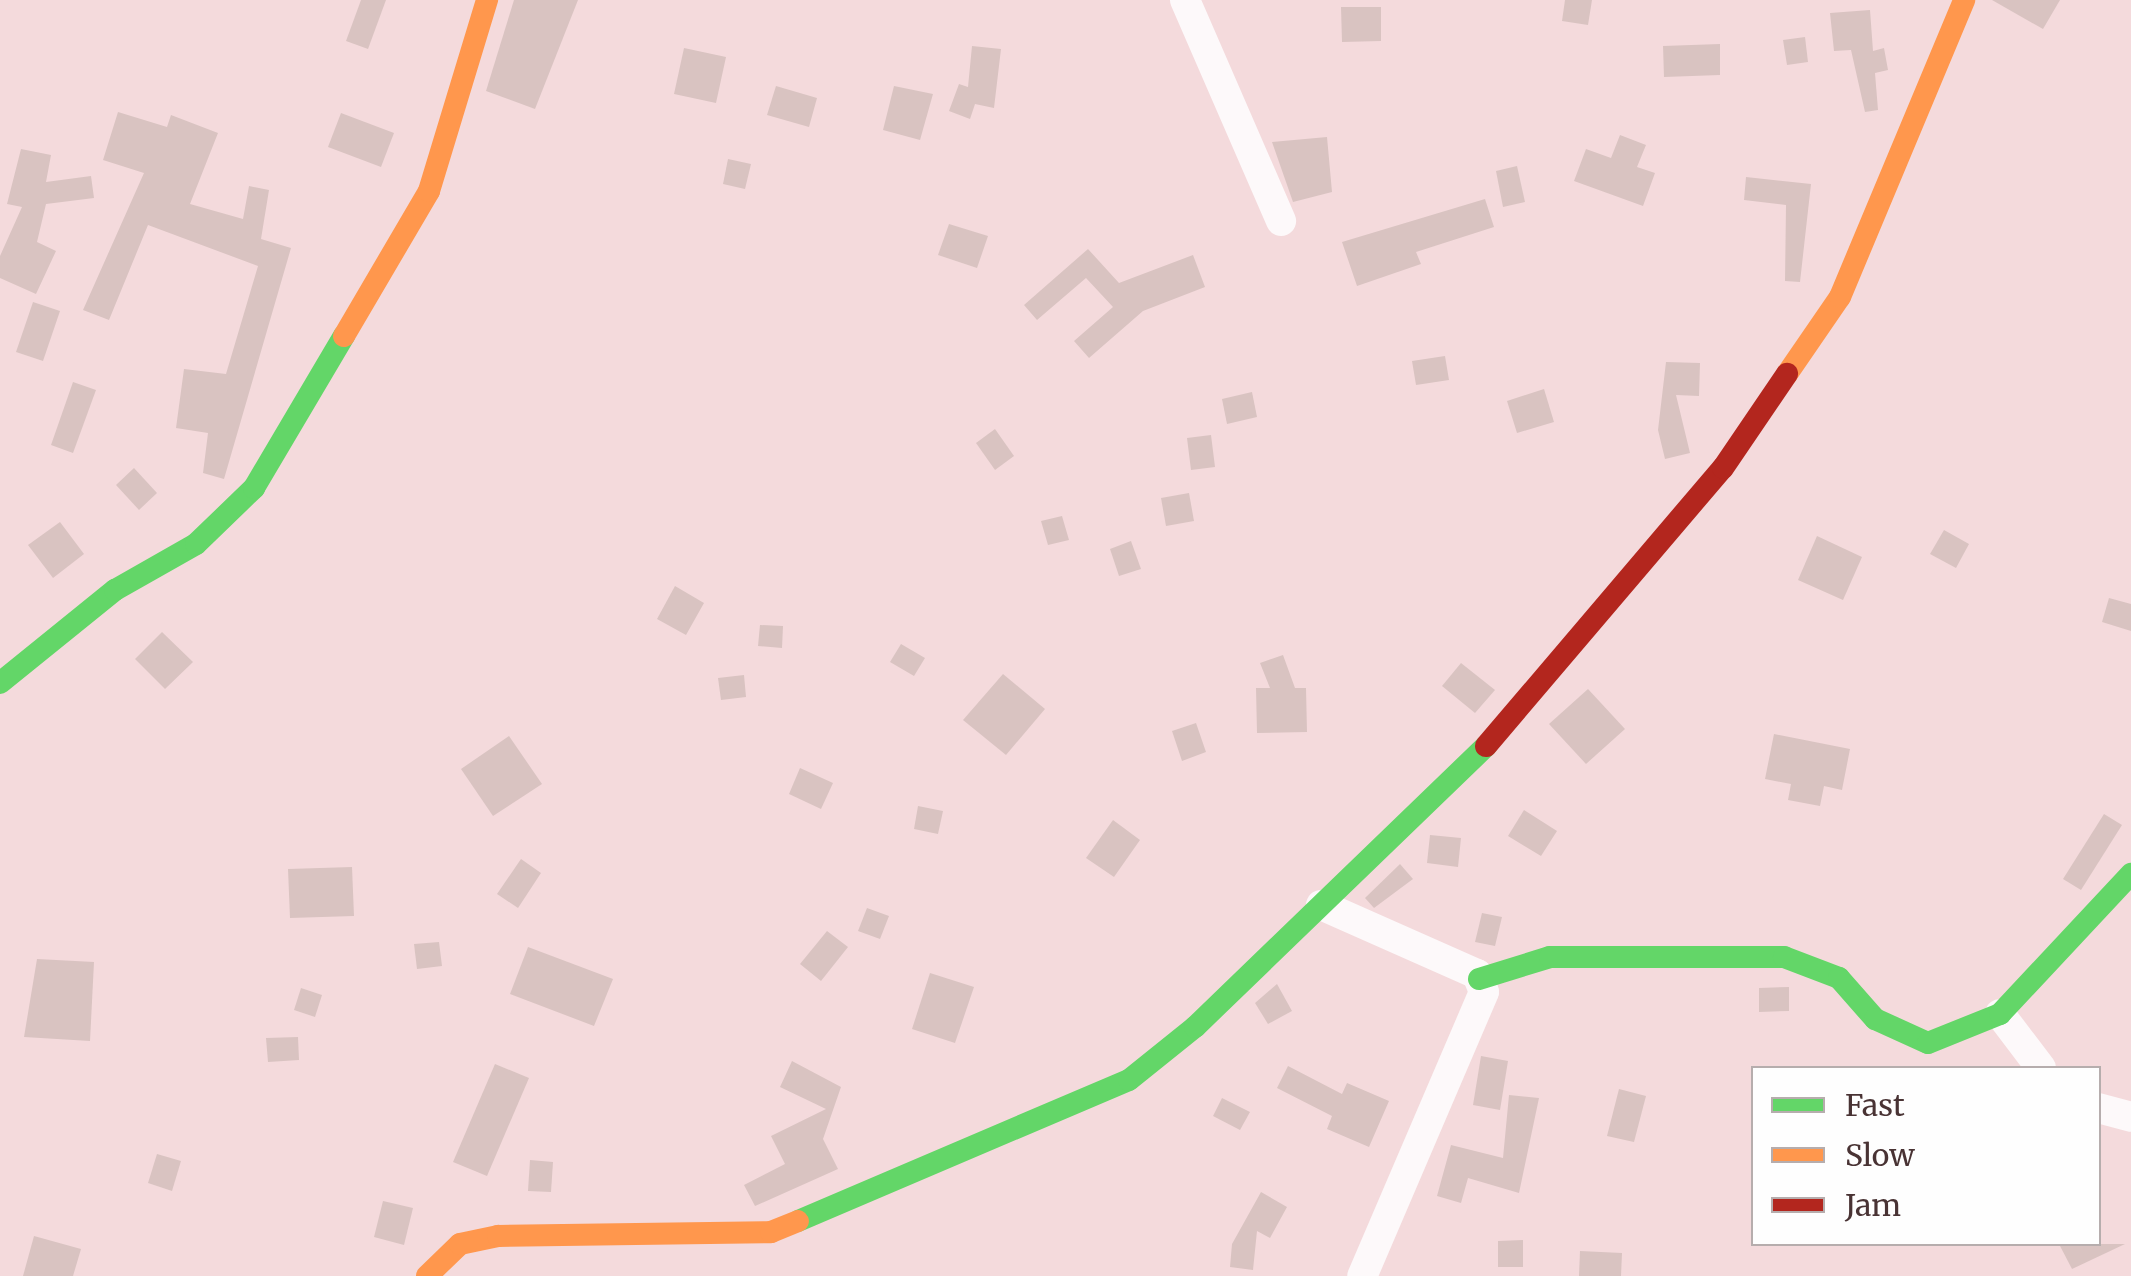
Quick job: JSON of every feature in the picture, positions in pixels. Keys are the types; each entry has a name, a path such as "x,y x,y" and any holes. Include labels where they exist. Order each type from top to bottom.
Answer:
{"street":[{"path":"0,683 115,590 196,544 254,488 430,191 486,0"},
{"path":"1185,0 1281,221"},
{"path":"427,1276 460,1244 498,1236 771,1232 1129,1080 1321,905 1518,715 1723,468 1840,297 1964,0"},
{"path":"1321,905 1480,980 1550,956 1784,956 1839,978 1875,1019 1928,1043 2000,1014 2131,874"},
{"path":"1362,1276 1484,1006 1480,980"},
{"path":"2000,1014 2039,1066"},
{"path":"2101,1109 2131,1117"}],"building":[{"path":"361,0 386,0 368,49 346,41"},
{"path":"514,0 578,0 535,109 486,91"},
{"path":"1565,0 1592,0 1588,25 1562,21"},
{"path":"1992,0 2060,0 2043,29"},
{"path":"1341,7 1381,7 1381,41 1342,42"},
{"path":"1870,10 1873,51 1884,48 1888,70 1875,73 1878,110 1865,112 1851,50 1834,51 1830,13"},
{"path":"1805,37 1808,62 1787,65 1783,40"},
{"path":"1720,44 1720,75 1664,77 1663,46"},
{"path":"972,46 1001,49 994,108 975,104 970,119 949,111 959,84 968,87"},
{"path":"684,48 726,57 716,103 674,94"},
{"path":"776,86 817,98 809,127 767,115"},
{"path":"894,86 933,94 920,140 883,130"},
{"path":"118,112 167,127 171,115 218,133 190,204 243,219 249,186 269,190 261,239 291,248 224,479 203,473 208,433 176,428 184,369 226,374 258,266 148,225 109,320 83,310 144,173 103,160"},
{"path":"341,113 394,133 381,167 328,147"},
{"path":"1620,135 1646,145 1637,167 1655,173 1643,206 1574,181 1586,149 1611,158"},
{"path":"1327,137 1332,192 1293,202 1272,142"},
{"path":"21,149 51,155 46,182 91,176 94,198 46,204 37,242 56,251 36,294 0,278 0,256 22,207 7,204"},
{"path":"728,159 751,164 745,189 723,184"},
{"path":"1517,166 1525,202 1503,207 1496,171"},
{"path":"1746,177 1811,184 1800,282 1785,281 1786,205 1744,200"},
{"path":"1485,199 1494,227 1416,252 1421,264 1357,286 1342,242"},
{"path":"949,224 988,236 977,268 938,255"},
{"path":"1088,249 1119,283 1193,255 1205,287 1143,311 1089,358 1074,341 1113,307 1086,278 1037,320 1024,305"},
{"path":"33,302 60,311 43,361 16,352"},
{"path":"1445,356 1449,380 1416,385 1412,361"},
{"path":"1666,362 1700,363 1699,396 1676,395 1690,453 1665,459 1658,430"},
{"path":"73,382 96,390 73,453 51,445"},
{"path":"1544,389 1554,422 1517,433 1507,401"},
{"path":"1252,392 1257,417 1227,424 1222,399"},
{"path":"995,429 1014,456 995,470 976,443"},
{"path":"1211,435 1215,467 1191,470 1187,438"},
{"path":"134,468 157,493 139,510 116,485"},
{"path":"1189,493 1194,521 1166,526 1161,498"},
{"path":"1062,516 1069,540 1048,545 1041,521"},
{"path":"60,522 84,554 53,578 28,545"},
{"path":"1944,530 1969,544 1956,568 1930,554"},
{"path":"1817,536 1862,557 1843,600 1798,580"},
{"path":"1131,541 1141,569 1119,576 1110,549"},
{"path":"675,586 704,603 686,635 657,619"},
{"path":"2109,598 2131,604 2131,631 2102,622"},
{"path":"760,625 783,626 782,648 758,646"},
{"path":"162,632 193,662 165,689 135,659"},
{"path":"901,644 925,658 914,676 890,662"},
{"path":"1283,655 1295,688 1306,688 1307,732 1257,733 1256,688 1270,688 1260,663"},
{"path":"1461,663 1495,690 1475,713 1442,686"},
{"path":"1003,674 1045,709 1006,755 963,720"},
{"path":"744,675 746,697 721,700 718,678"},
{"path":"1588,689 1625,729 1586,764 1549,724"},
{"path":"1196,723 1206,752 1182,761 1172,731"},
{"path":"1774,734 1850,749 1842,790 1824,786 1820,806 1788,800 1791,784 1765,779"},
{"path":"509,736 542,784 493,816 461,769"},
{"path":"800,768 833,783 821,809 789,794"},
{"path":"918,806 943,811 938,834 914,829"},
{"path":"1524,810 1557,831 1541,856 1508,836"},
{"path":"2104,814 2122,825 2081,890 2063,879"},
{"path":"1113,820 1140,840 1114,877 1086,858"},
{"path":"1430,835 1461,838 1458,867 1427,863"},
{"path":"521,859 541,873 518,908 497,894"},
{"path":"1400,864 1413,879 1374,908 1365,898"},
{"path":"352,867 354,916 290,918 288,869"},
{"path":"867,908 889,916 880,939 858,931"},
{"path":"1482,913 1502,917 1495,946 1475,942"},
{"path":"827,931 848,947 821,981 800,964"},
{"path":"439,942 442,966 417,969 414,944"},
{"path":"528,947 613,979 594,1026 510,994"},
{"path":"37,959 94,962 90,1041 24,1037"},
{"path":"930,973 974,987 955,1043 912,1029"},
{"path":"1277,984 1292,1011 1268,1024 1255,1003"},
{"path":"1789,987 1789,1011 1759,1012 1759,988"},
{"path":"301,988 322,995 315,1017 294,1010"},
{"path":"298,1037 299,1060 268,1062 266,1038"},
{"path":"1481,1056 1508,1061 1500,1110 1473,1105"},
{"path":"792,1061 841,1087 823,1139 838,1169 755,1206 744,1185 785,1164 771,1136 826,1109 780,1087"},
{"path":"495,1064 529,1078 487,1176 453,1162"},
{"path":"1288,1066 1342,1094 1347,1083 1389,1101 1369,1147 1327,1129 1332,1116 1277,1088"},
{"path":"1619,1089 1646,1096 1634,1142 1607,1136"},
{"path":"1509,1095 1539,1098 1519,1193 1468,1178 1461,1203 1437,1196 1451,1145 1503,1158"},
{"path":"1222,1098 1250,1112 1240,1130 1213,1116"},
{"path":"157,1154 181,1161 172,1191 148,1183"},
{"path":"530,1160 553,1162 551,1192 528,1191"},
{"path":"1261,1192 1287,1207 1270,1238 1257,1231 1253,1270 1230,1267 1232,1244"},
{"path":"383,1201 413,1208 404,1245 374,1237"},
{"path":"34,1236 81,1249 73,1276 23,1276"},
{"path":"1523,1240 1523,1267 1498,1267 1498,1241"},
{"path":"2125,1244 2072,1269 2060,1246"},
{"path":"1580,1251 1622,1253 1621,1276 1579,1276"}],"traffic: fast":[{"path":"0,683 115,590 196,544 254,488 344,336"},
{"path":"798,1221 1129,1080 1195,1027 1486,746"},
{"path":"1479,979 1550,957 1784,957 1839,978 1875,1019 1928,1043 2000,1014 2131,874"}],"traffic: slow":[{"path":"344,336 429,191 487,0"},
{"path":"1787,374 1840,297 1964,0"},
{"path":"427,1276 460,1244 498,1236 771,1232 798,1221"}],"traffic: jam":[{"path":"1486,746 1723,468 1787,374"}]}
